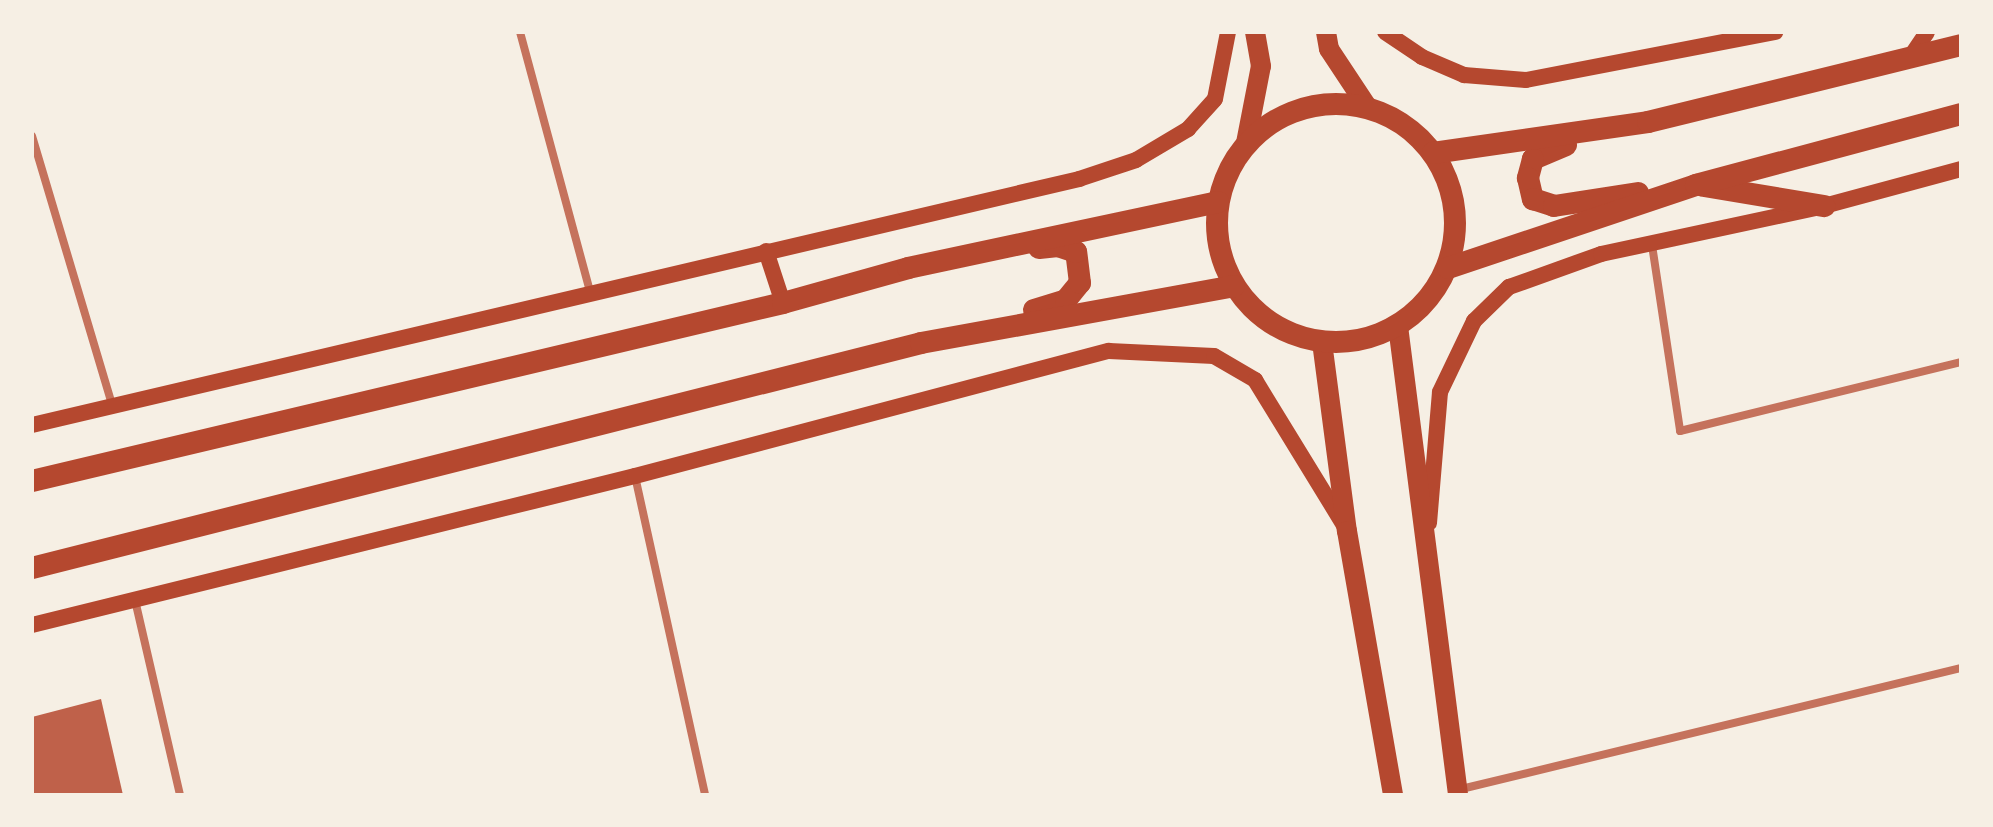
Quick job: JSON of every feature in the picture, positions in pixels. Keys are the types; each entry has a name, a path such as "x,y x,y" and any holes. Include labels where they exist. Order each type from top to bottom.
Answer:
{"highway":[{"path":"1824,206 1696,185 1554,206 1533,199 1528,178 1538,153 1648,122 1961,45"},
{"path":"1335,103 1368,108 1405,125 1433,153 1453,202 1456,229 1448,268 1427,301 1398,326 1361,340 1322,342 1288,333 1258,314 1234,286 1222,260 1218,202 1228,170 1246,143 1272,122 1302,108 1335,103"},
{"path":"1448,268 1696,185 1961,114"},
{"path":"1433,153 1648,122"},
{"path":"32,481 783,303 908,268 1218,202"},
{"path":"32,568 921,343 1066,300 1080,283 1076,252 1058,246 908,268"},
{"path":"921,343 1234,286"}],"main road":[{"path":"32,425 1079,179 1136,160 1188,129 1215,99 1228,32"},
{"path":"1246,143 1261,66 1255,32"},
{"path":"1326,32 1329,49 1368,108"},
{"path":"1385,32 1422,57 1464,75 1526,80 1775,32"},
{"path":"1909,59 1927,32"},
{"path":"1426,549 1440,392 1474,321 1509,287 1601,254 1824,206 1961,169"},
{"path":"766,251 783,303"},
{"path":"1398,326 1457,792"},
{"path":"1322,342 1347,531 1393,795"},
{"path":"32,625 635,476 1109,351 1168,350 1214,356 1255,380 1347,531"}],"street":[{"path":"520,32 591,295"},
{"path":"32,136 112,405"},
{"path":"1652,245 1680,431 1961,362"},
{"path":"635,476 705,795"},
{"path":"135,600 180,795"},
{"path":"1457,792 1961,668"}],"building":[{"path":"101,699 123,795 32,795 32,717"}]}
